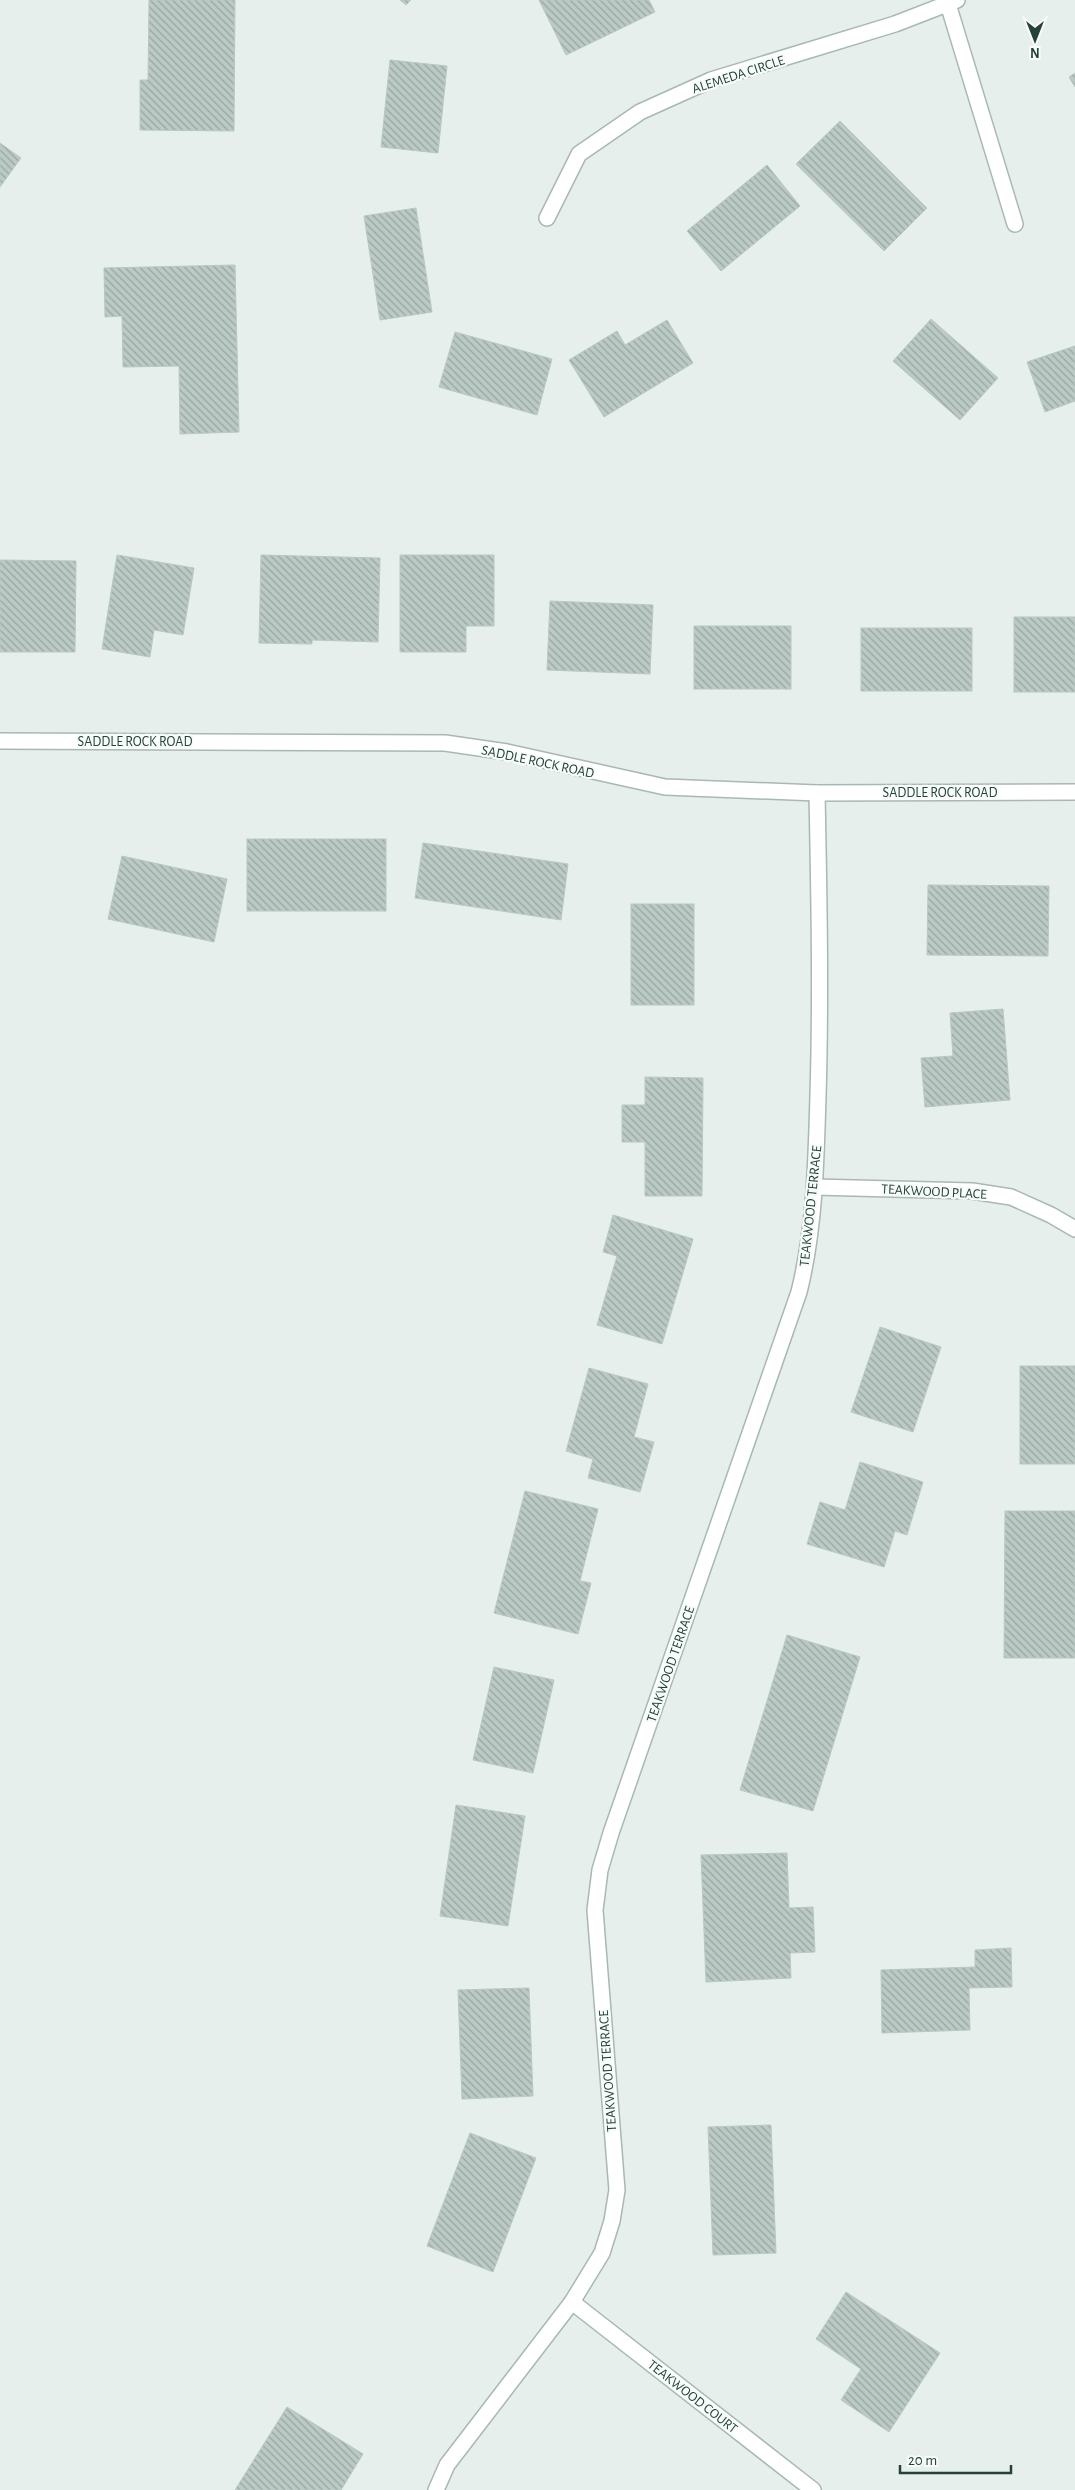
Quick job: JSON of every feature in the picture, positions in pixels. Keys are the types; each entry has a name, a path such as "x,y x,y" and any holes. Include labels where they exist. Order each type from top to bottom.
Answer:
{"street":[{"name":"ALEMEDA CIRCLE","path":"547,218 579,154 640,112 711,80 895,24 952,2 1015,224"},
{"name":"SADDLE ROCK ROAD","path":"0,741 445,743 507,752 665,787 818,792 1075,792"},
{"name":"TEAKWOOD TERRACE","path":"436,2490 447,2465 572,2302 602,2253 612,2221 617,2190 595,1910 600,1870 799,1292 807,1260 815,1187 820,1022 818,792"},
{"name":"TEAKWOOD PLACE","path":"815,1187 972,1191 1011,1198 1051,1215 1075,1230"},
{"name":"TEAKWOOD COURT","path":"572,2302 813,2490"}],"building":[{"path":"149,0 235,0 234,131 140,130 140,80 148,80"},
{"path":"400,0 411,0 406,5"},
{"path":"539,0 649,0 655,12 566,55"},
{"path":"390,60 447,66 438,153 381,147"},
{"path":"1075,73 1075,87 1069,77"},
{"path":"840,121 927,208 884,251 796,164"},
{"path":"0,143 21,158 0,187"},
{"path":"767,165 800,206 721,271 687,231"},
{"path":"416,208 432,312 380,320 364,216"},
{"path":"235,265 239,432 180,434 179,366 123,367 122,316 105,317 104,268"},
{"path":"931,319 998,378 960,420 893,361"},
{"path":"667,320 693,363 604,417 569,360 617,331 625,345"},
{"path":"455,332 552,359 537,415 439,387"},
{"path":"1075,346 1075,401 1045,412 1027,362"},
{"path":"117,555 194,568 183,635 154,630 150,657 102,649"},
{"path":"261,555 380,558 378,642 312,640 312,644 259,643"},
{"path":"400,555 494,555 494,626 466,626 466,652 400,652"},
{"path":"0,560 76,561 75,652 0,652"},
{"path":"550,601 653,605 650,674 547,670"},
{"path":"1014,617 1075,617 1075,692 1014,692"},
{"path":"694,626 791,626 791,689 694,689"},
{"path":"861,628 972,628 972,691 861,691"},
{"path":"247,839 386,839 386,911 247,911"},
{"path":"423,843 568,864 561,920 415,898"},
{"path":"122,856 227,879 214,942 108,919"},
{"path":"928,885 1049,886 1048,956 927,955"},
{"path":"631,904 694,904 694,1005 631,1005"},
{"path":"1003,1009 1010,1100 925,1107 921,1058 953,1056 950,1013"},
{"path":"645,1077 703,1078 702,1196 645,1196 645,1142 622,1142 622,1105 645,1105"},
{"path":"613,1215 693,1239 662,1344 597,1325 617,1256 603,1252"},
{"path":"880,1327 941,1347 913,1432 851,1412"},
{"path":"1020,1366 1075,1366 1075,1464 1020,1464"},
{"path":"589,1368 648,1384 634,1437 654,1442 640,1492 588,1478 593,1459 566,1451"},
{"path":"860,1462 923,1482 907,1535 895,1531 884,1567 807,1544 820,1502 845,1510"},
{"path":"525,1491 598,1509 580,1581 591,1583 578,1634 494,1613"},
{"path":"1005,1511 1075,1511 1075,1658 1004,1658"},
{"path":"787,1635 860,1657 813,1811 740,1790"},
{"path":"494,1667 554,1680 533,1773 473,1760"},
{"path":"456,1805 525,1816 508,1926 440,1916"},
{"path":"787,1853 789,1908 813,1907 815,1952 790,1953 791,1978 706,1982 701,1855"},
{"path":"1011,1948 1012,1987 969,1988 970,2030 882,2033 881,1970 975,1967 975,1950"},
{"path":"529,1988 533,2096 462,2099 458,1990"},
{"path":"771,2125 776,2253 713,2255 708,2127"},
{"path":"470,2133 536,2158 493,2272 427,2246"},
{"path":"846,2292 940,2353 889,2432 841,2400 861,2369 816,2339"},
{"path":"287,2407 363,2454 341,2490 235,2490"}]}
